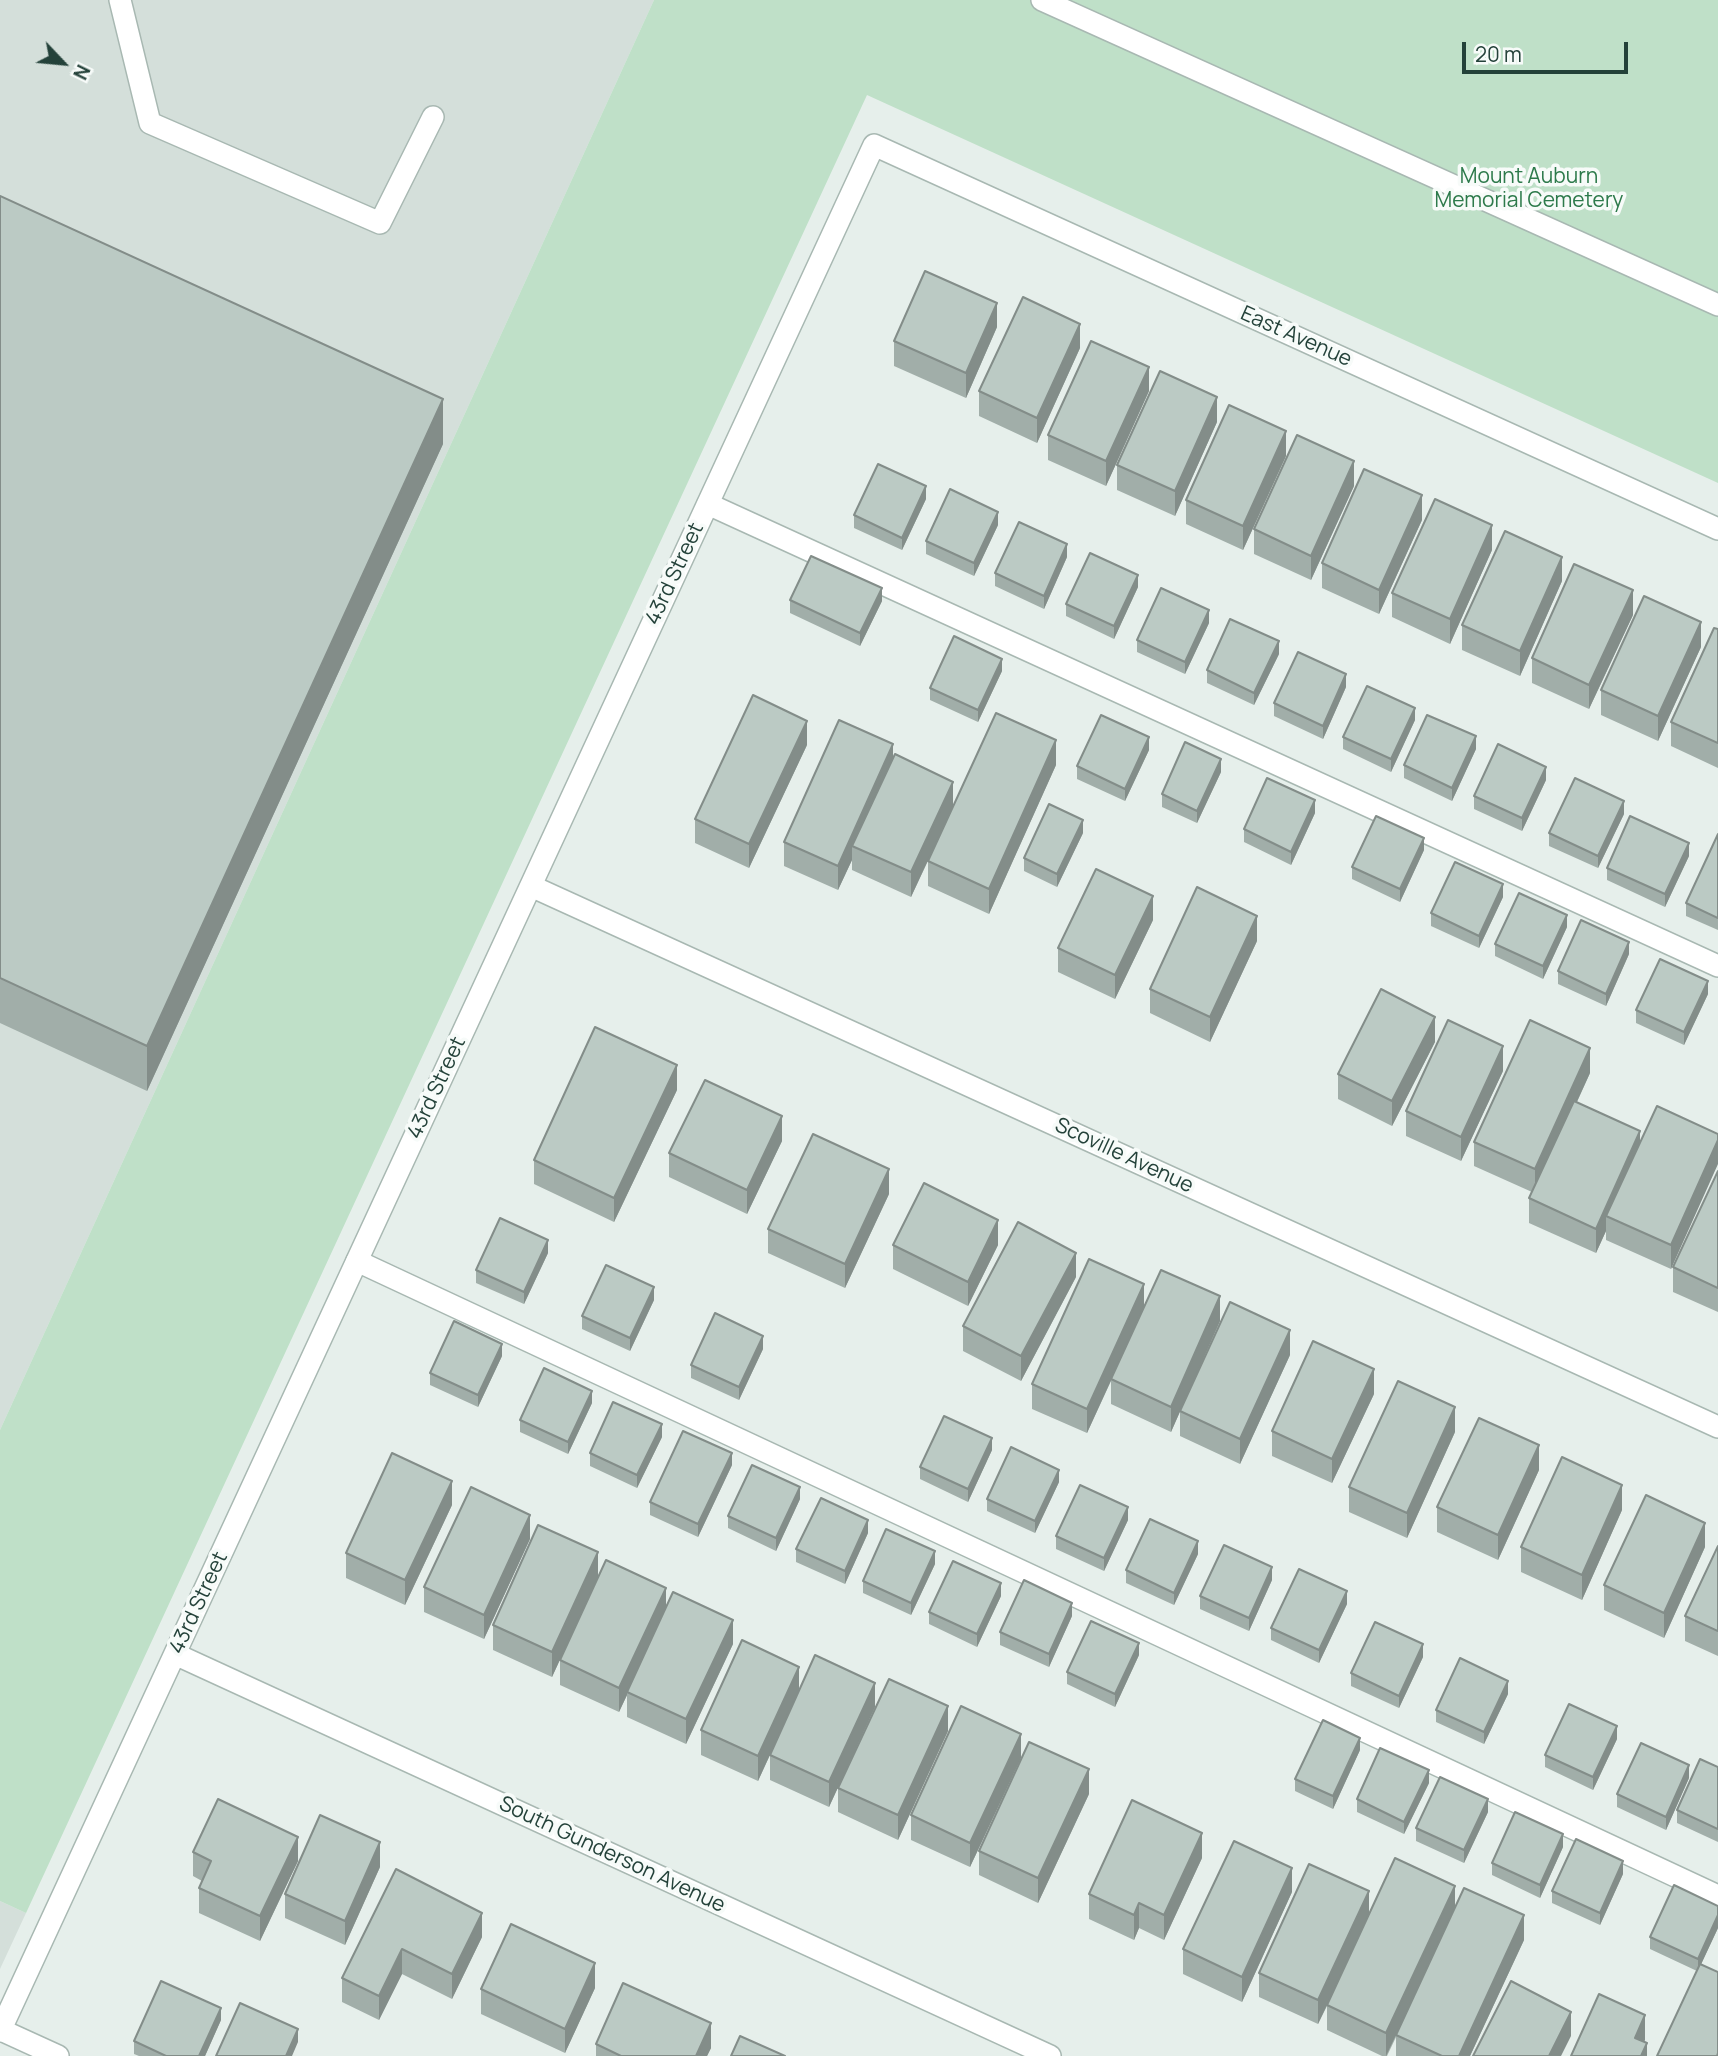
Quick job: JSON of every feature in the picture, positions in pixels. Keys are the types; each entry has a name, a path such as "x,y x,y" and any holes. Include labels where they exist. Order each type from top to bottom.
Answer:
{"street":[{"path":"120,0 150,123 380,223 433,117"},
{"path":"1042,0 1718,305"},
{"name":"43rd Street","path":"0,2031 874,145"},
{"name":"East Avenue","path":"874,145 1718,529"},
{"path":"708,503 1718,966"},
{"name":"Scoville Avenue","path":"531,886 1718,1427"},
{"path":"357,1261 1718,1896"},
{"name":"South Gunderson Avenue","path":"174,1654 1050,2056"},
{"path":"0,2031 58,2056"}],"shaded area":[{"path":"0,0 654,0 0,1430"},
{"path":"0,1901 26,1913 0,1969"}],"green space":[{"name":"Mount Auburn Memorial Cemetery","path":"654,0 1718,0 1718,483 867,95 26,1913 0,1901 0,1430"}],"building":[{"path":"0,196 443,399 147,1046 0,978"},
{"path":"925,271 997,303 966,373 894,341"},
{"path":"1023,297 1080,324 1037,418 979,391"},
{"path":"1091,341 1149,367 1106,461 1048,435"},
{"path":"1160,371 1217,397 1175,491 1117,465"},
{"path":"1229,405 1286,431 1243,526 1186,500"},
{"path":"1297,435 1354,461 1311,556 1254,529"},
{"path":"878,464 926,486 902,538 854,515"},
{"path":"1364,469 1422,495 1379,590 1322,563"},
{"path":"950,489 998,512 974,563 926,541"},
{"path":"1435,499 1492,525 1450,619 1392,593"},
{"path":"1019,522 1067,544 1044,596 995,573"},
{"path":"1505,531 1562,557 1520,651 1462,625"},
{"path":"1090,553 1138,575 1114,626 1066,604"},
{"path":"811,556 882,588 860,633 790,600"},
{"path":"1574,564 1633,590 1589,685 1532,658"},
{"path":"1161,588 1209,610 1185,662 1137,640"},
{"path":"1644,596 1701,622 1658,716 1601,690"},
{"path":"1230,619 1279,641 1254,693 1207,670"},
{"path":"1714,628 1718,629 1718,743 1671,722"},
{"path":"954,636 1002,659 978,710 930,688"},
{"path":"1298,652 1346,674 1323,726 1274,703"},
{"path":"1367,686 1415,708 1391,759 1343,737"},
{"path":"753,695 807,721 749,844 695,819"},
{"path":"996,713 1056,740 989,889 928,861"},
{"path":"1101,715 1149,737 1125,789 1077,766"},
{"path":"1427,715 1476,736 1452,788 1404,765"},
{"path":"839,720 893,744 838,866 784,842"},
{"path":"1185,742 1221,759 1197,811 1162,794"},
{"path":"1498,744 1546,767 1522,818 1474,796"},
{"path":"895,754 953,782 911,872 852,846"},
{"path":"1267,778 1315,800 1291,852 1244,829"},
{"path":"1575,778 1624,801 1598,856 1549,833"},
{"path":"1049,804 1083,820 1057,874 1024,858"},
{"path":"1376,816 1424,838 1400,889 1352,867"},
{"path":"1630,816 1689,843 1665,894 1607,868"},
{"path":"1718,834 1718,918 1686,903"},
{"path":"1455,862 1503,884 1479,936 1431,913"},
{"path":"1096,869 1153,896 1115,975 1058,948"},
{"path":"1197,887 1257,916 1210,1017 1150,989"},
{"path":"1519,893 1567,915 1543,966 1495,944"},
{"path":"1581,920 1629,942 1606,994 1558,971"},
{"path":"1660,959 1708,981 1684,1032 1636,1010"},
{"path":"1381,989 1435,1017 1392,1101 1338,1074"},
{"path":"1448,1020 1503,1046 1461,1137 1406,1111"},
{"path":"1530,1020 1590,1048 1535,1169 1474,1142"},
{"path":"595,1027 677,1065 614,1198 534,1160"},
{"path":"705,1080 782,1116 747,1190 669,1153"},
{"path":"1574,1101 1640,1131 1596,1229 1529,1198"},
{"path":"1657,1106 1718,1134 1718,1140 1671,1245 1606,1216"},
{"path":"813,1134 889,1169 845,1264 768,1229"},
{"path":"1718,1171 1718,1288 1673,1267"},
{"path":"924,1183 998,1220 968,1282 893,1245"},
{"path":"500,1218 548,1240 524,1292 476,1270"},
{"path":"1018,1222 1076,1253 1021,1356 963,1326"},
{"path":"1089,1259 1144,1284 1087,1409 1032,1384"},
{"path":"606,1265 654,1287 630,1338 582,1316"},
{"path":"1161,1270 1220,1296 1171,1407 1111,1379"},
{"path":"1230,1302 1290,1330 1240,1439 1180,1411"},
{"path":"715,1313 763,1336 739,1387 691,1365"},
{"path":"454,1321 502,1344 478,1395 430,1373"},
{"path":"1313,1341 1374,1369 1332,1459 1272,1431"},
{"path":"544,1368 592,1391 568,1442 520,1420"},
{"path":"1398,1381 1455,1407 1407,1513 1349,1487"},
{"path":"613,1402 662,1424 637,1475 590,1453"},
{"path":"944,1416 992,1438 968,1489 920,1467"},
{"path":"1479,1418 1539,1445 1498,1535 1437,1507"},
{"path":"683,1431 732,1453 698,1524 650,1502"},
{"path":"1011,1447 1059,1470 1035,1521 987,1499"},
{"path":"392,1453 452,1481 405,1580 346,1553"},
{"path":"1562,1457 1622,1485 1582,1575 1521,1547"},
{"path":"752,1465 800,1487 776,1538 728,1516"},
{"path":"1080,1485 1128,1507 1104,1558 1056,1536"},
{"path":"471,1487 530,1515 484,1615 424,1587"},
{"path":"1646,1495 1705,1523 1664,1613 1604,1585"},
{"path":"821,1498 868,1520 845,1571 796,1549"},
{"path":"1150,1519 1198,1541 1174,1593 1126,1570"},
{"path":"538,1525 598,1552 552,1652 493,1625"},
{"path":"886,1529 935,1551 911,1603 863,1581"},
{"path":"1224,1545 1272,1567 1249,1618 1200,1596"},
{"path":"1718,1546 1718,1631 1685,1616"},
{"path":"606,1560 666,1588 619,1688 560,1660"},
{"path":"953,1561 1001,1583 977,1634 929,1612"},
{"path":"1299,1569 1347,1591 1319,1650 1271,1628"},
{"path":"1024,1580 1072,1603 1049,1654 1000,1632"},
{"path":"673,1592 733,1620 686,1719 627,1692"},
{"path":"1091,1621 1139,1643 1115,1694 1067,1672"},
{"path":"1375,1622 1423,1644 1399,1696 1351,1673"},
{"path":"742,1640 799,1667 758,1756 701,1730"},
{"path":"815,1655 875,1683 829,1782 770,1755"},
{"path":"1460,1658 1508,1681 1484,1732 1436,1710"},
{"path":"889,1679 948,1706 898,1815 838,1788"},
{"path":"1569,1704 1617,1726 1593,1777 1545,1755"},
{"path":"961,1706 1021,1734 970,1843 911,1815"},
{"path":"1323,1720 1360,1738 1333,1796 1295,1779"},
{"path":"1029,1742 1089,1769 1038,1878 979,1851"},
{"path":"1641,1743 1689,1765 1666,1817 1617,1794"},
{"path":"1380,1748 1429,1770 1404,1822 1357,1799"},
{"path":"1700,1759 1718,1767 1718,1829 1677,1810"},
{"path":"1440,1777 1488,1799 1464,1850 1416,1828"},
{"path":"218,1799 298,1837 260,1916 199,1888 211,1861 193,1852"},
{"path":"1132,1800 1202,1833 1164,1915 1139,1903 1134,1915 1089,1894"},
{"path":"1515,1812 1563,1834 1540,1885 1492,1863"},
{"path":"320,1815 380,1842 345,1921 285,1894"},
{"path":"1576,1839 1623,1861 1600,1913 1552,1891"},
{"path":"1234,1841 1292,1868 1242,1977 1183,1949"},
{"path":"1395,1858 1455,1886 1386,2033 1327,2005"},
{"path":"1309,1864 1369,1891 1318,2000 1259,1973"},
{"path":"396,1869 482,1913 452,1974 402,1949 379,1996 342,1978"},
{"path":"1674,1885 1718,1906 1718,1915 1698,1959 1650,1937"},
{"path":"1464,1888 1524,1915 1459,2056 1442,2056 1396,2035"},
{"path":"511,1924 595,1963 565,2029 481,1989"},
{"path":"1700,1964 1718,1972 1717,2056 1657,2056"},
{"path":"161,1981 221,2008 199,2056 166,2056 134,2041"},
{"path":"1511,1981 1571,2012 1549,2056 1473,2056"},
{"path":"623,1983 711,2023 696,2056 621,2056 596,2044"},
{"path":"1599,1994 1645,2015 1635,2038 1647,2043 1641,2056 1571,2056"},
{"path":"240,2003 298,2029 286,2056 216,2056"},
{"path":"740,2036 785,2056 731,2056"}]}
